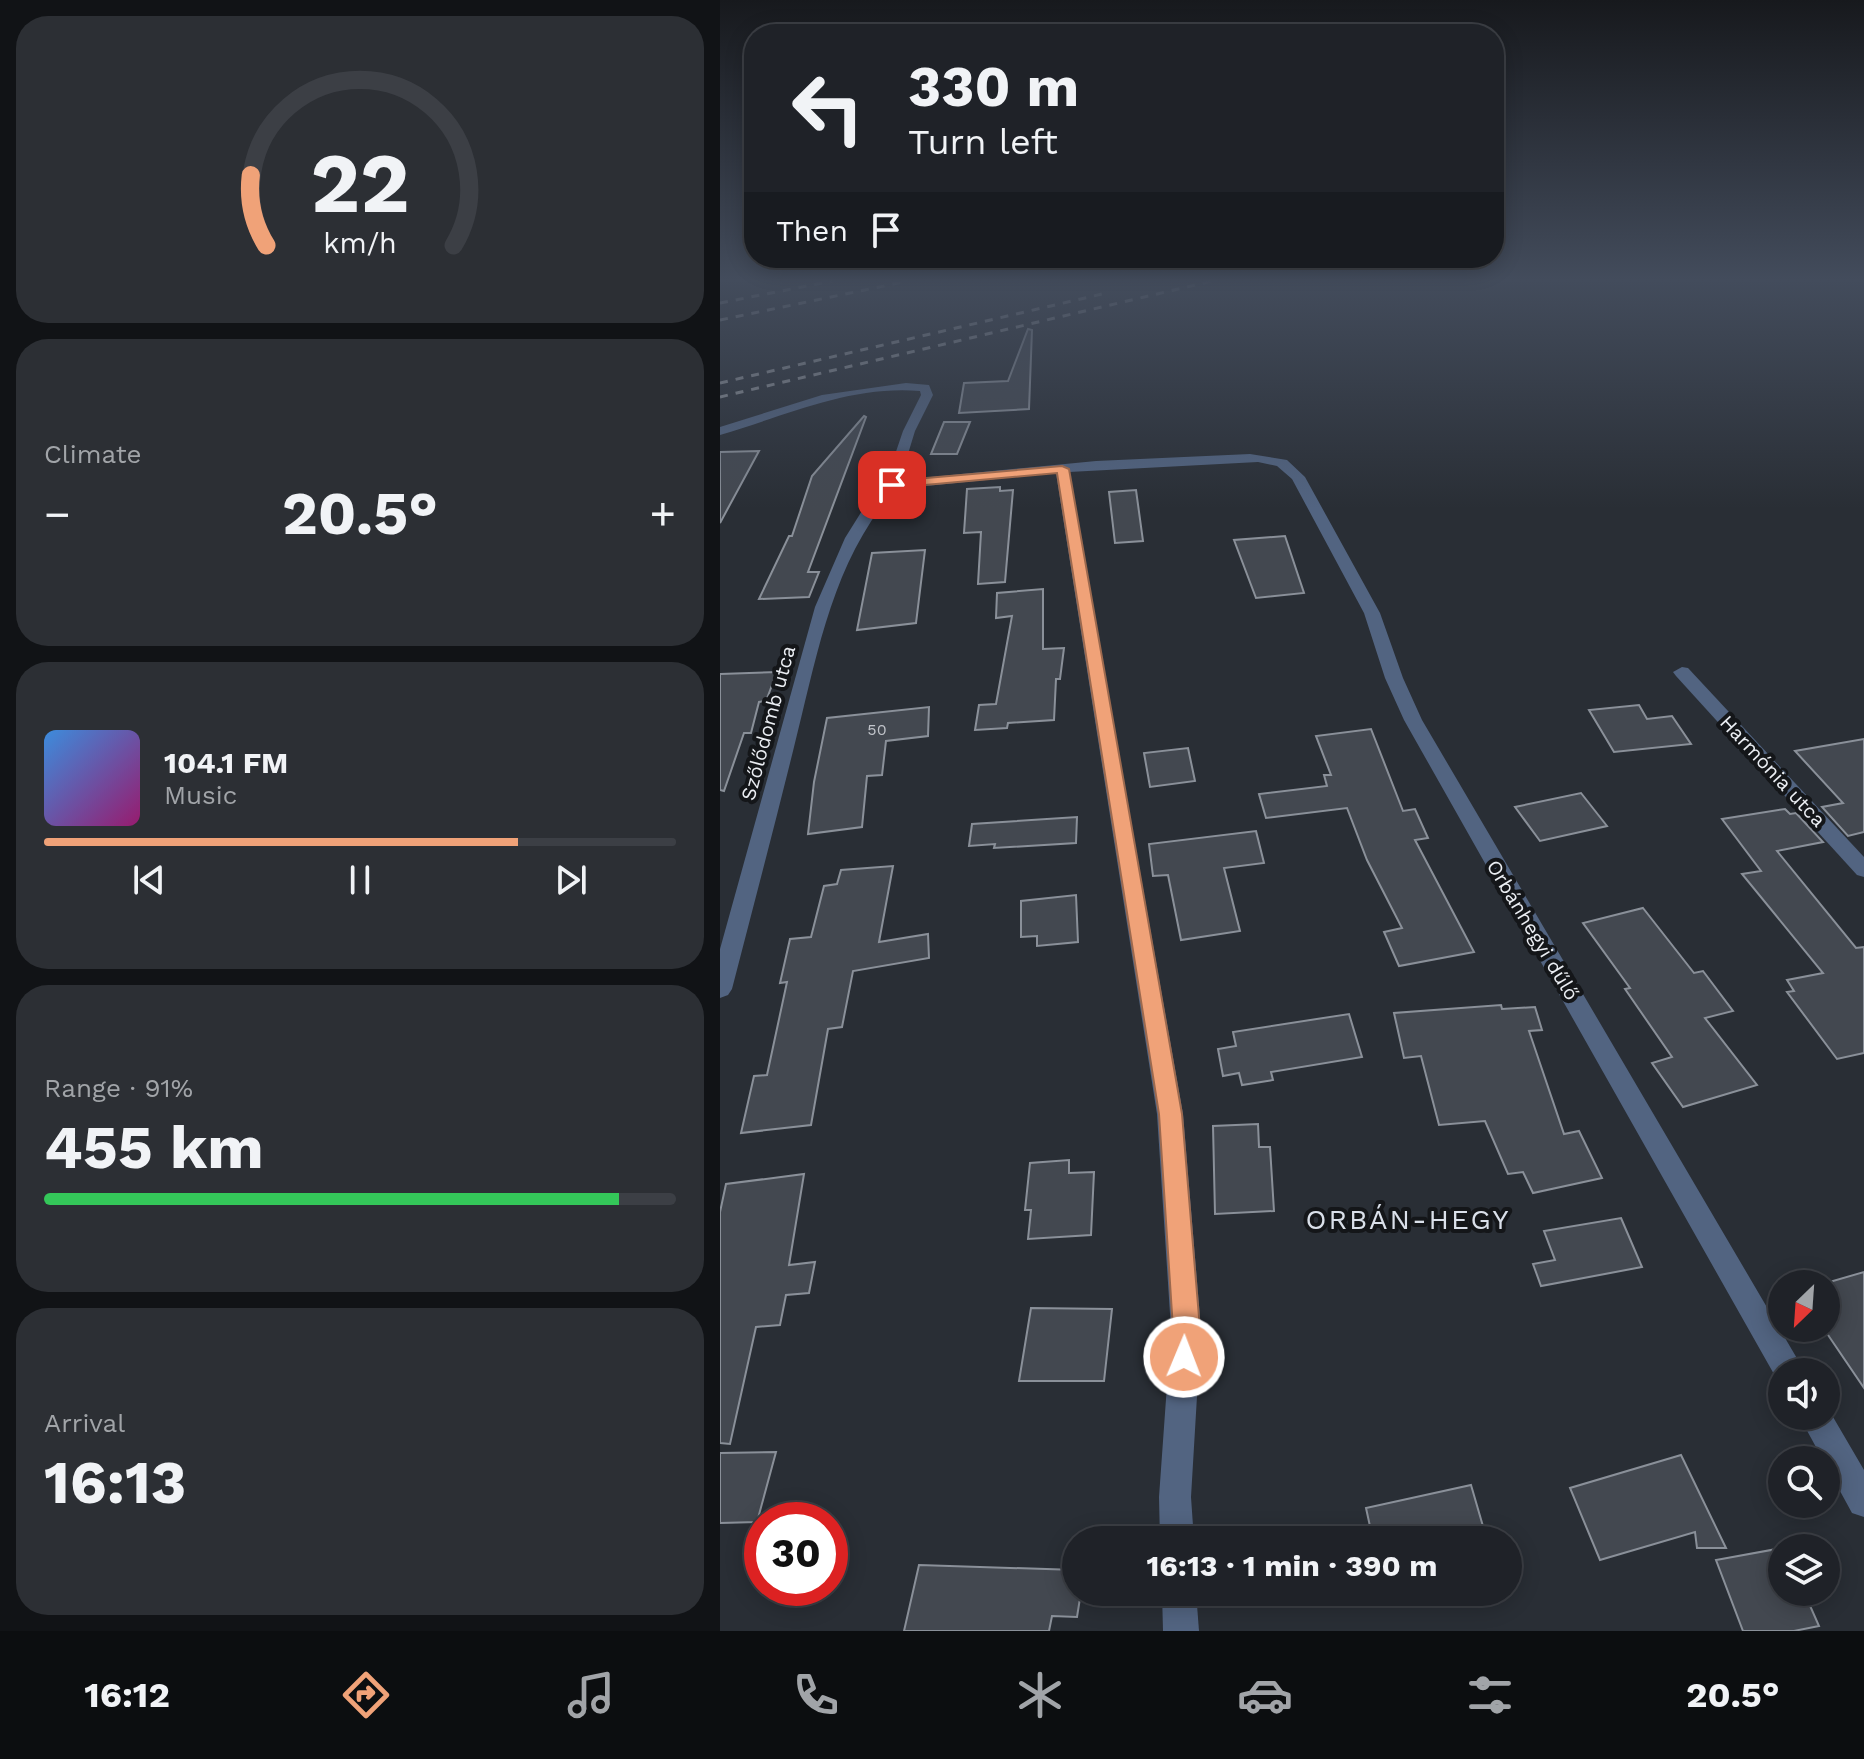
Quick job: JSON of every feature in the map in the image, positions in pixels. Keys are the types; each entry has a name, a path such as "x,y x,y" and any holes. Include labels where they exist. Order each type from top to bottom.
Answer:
{"street":[{"path":"720,430 784,411 899,385 925,388 927,395 909,431 892,485 1062,469 1170,1114 1186,1329 1175,1497 1176,1526"},
{"name":"Orbánhegyi dűlő","path":"1062,469 1270,458 1286,463 1298,477 1372,613 1394,678 1413,720 1782,1358"},
{"name":"Szőlődomb utca","path":"720,989 811,647 842,559 874,501 892,485"},
{"name":"Harmónia utca","path":"1682,672 1864,870"},
{"path":"1823,1430 1864,1501"},
{"path":"1180,1606 1181,1631"}],"building":[{"path":"1017,357 1031,357 1029,409 959,413 964,383 1008,381"},
{"path":"864,416 808,572 819,572 809,597 759,599 789,536 792,536 812,476"},
{"path":"944,422 970,422 957,454 931,454"},
{"path":"759,451 720,523 720,452"},
{"path":"1000,487 1000,491 1013,490 1005,582 978,584 981,532 964,533 967,489"},
{"path":"1136,490 1143,541 1115,543 1109,492"},
{"path":"1285,536 1304,593 1256,598 1234,540"},
{"path":"925,550 916,623 857,630 872,553"},
{"path":"1043,589 1043,649 1064,648 1060,679 1056,679 1054,720 1008,723 1007,728 975,730 979,705 996,704 1012,616 996,618 997,593"},
{"path":"777,672 766,701 759,702 751,733 744,733 724,791 720,790 720,674"},
{"path":"1639,705 1647,719 1672,716 1691,744 1614,752 1589,710"},
{"path":"929,707 928,736 886,741 882,775 867,776 862,827 808,834 814,782 827,718"},
{"path":"1371,729 1403,811 1415,809 1428,838 1415,840 1474,952 1399,966 1384,932 1402,928 1367,860 1347,808 1266,818 1259,794 1327,786 1324,775 1331,775 1316,736"},
{"path":"1864,739 1864,832 1848,836 1822,807 1843,803 1795,751"},
{"path":"1188,748 1195,781 1150,787 1144,753"},
{"path":"1581,793 1607,826 1540,841 1515,807"},
{"path":"1785,809 1790,814 1796,813 1823,842 1777,851 1856,948 1864,947 1864,1053 1837,1059 1787,992 1794,991 1787,980 1823,973 1742,874 1761,871 1722,819"},
{"path":"1077,817 1076,843 994,848 995,844 969,846 972,824"},
{"path":"1256,831 1264,863 1224,868 1240,931 1181,940 1168,875 1153,876 1149,844"},
{"path":"893,866 879,942 928,934 929,958 853,971 842,1027 828,1029 811,1125 741,1133 754,1076 767,1075 787,982 780,983 790,939 811,937 824,886 837,884 841,870"},
{"path":"1076,895 1078,942 1037,946 1037,936 1021,937 1021,901"},
{"path":"1643,908 1694,973 1703,971 1733,1011 1705,1018 1757,1085 1683,1107 1652,1063 1672,1057 1625,989 1630,988 1583,923"},
{"path":"1501,1005 1502,1009 1535,1007 1542,1030 1529,1031 1564,1134 1579,1131 1602,1178 1533,1193 1523,1172 1508,1174 1485,1121 1439,1125 1421,1056 1404,1058 1394,1013"},
{"path":"1349,1014 1362,1057 1271,1072 1273,1080 1242,1085 1239,1073 1223,1076 1218,1049 1236,1046 1233,1032"},
{"path":"1258,1124 1259,1147 1270,1147 1274,1211 1215,1214 1213,1126"},
{"path":"1069,1160 1069,1173 1094,1172 1091,1235 1028,1239 1031,1210 1025,1210 1030,1163"},
{"path":"804,1174 789,1265 815,1262 809,1293 786,1295 780,1325 756,1327 730,1444 720,1443 720,1212 726,1184"},
{"path":"1621,1218 1642,1267 1541,1286 1533,1264 1555,1260 1544,1231"},
{"path":"1864,1272 1864,1388 1833,1342 1840,1342 1840,1279"},
{"path":"1031,1308 1112,1309 1104,1381 1019,1381"},
{"path":"776,1452 762,1502 744,1502 744,1522 720,1523 720,1453"},
{"path":"1681,1455 1726,1548 1697,1548 1695,1532 1600,1560 1570,1488"},
{"path":"1471,1485 1483,1526 1370,1526 1366,1508"},
{"path":"1768,1551 1768,1606 1810,1606 1819,1626 1794,1631 1743,1631 1716,1560"},
{"path":"919,1565 1062,1570 1062,1606 1079,1606 1077,1617 1052,1616 1049,1631 904,1631"}],"railway":[{"path":"720,383 831,357"},
{"path":"720,397 889,357"}],"district":[{"name":"ORBÁN-HEGY","path":"1408,1219"}],"route":[{"path":"892,485 1062,469 1170,1114 1186,1329 1184,1357"}]}
